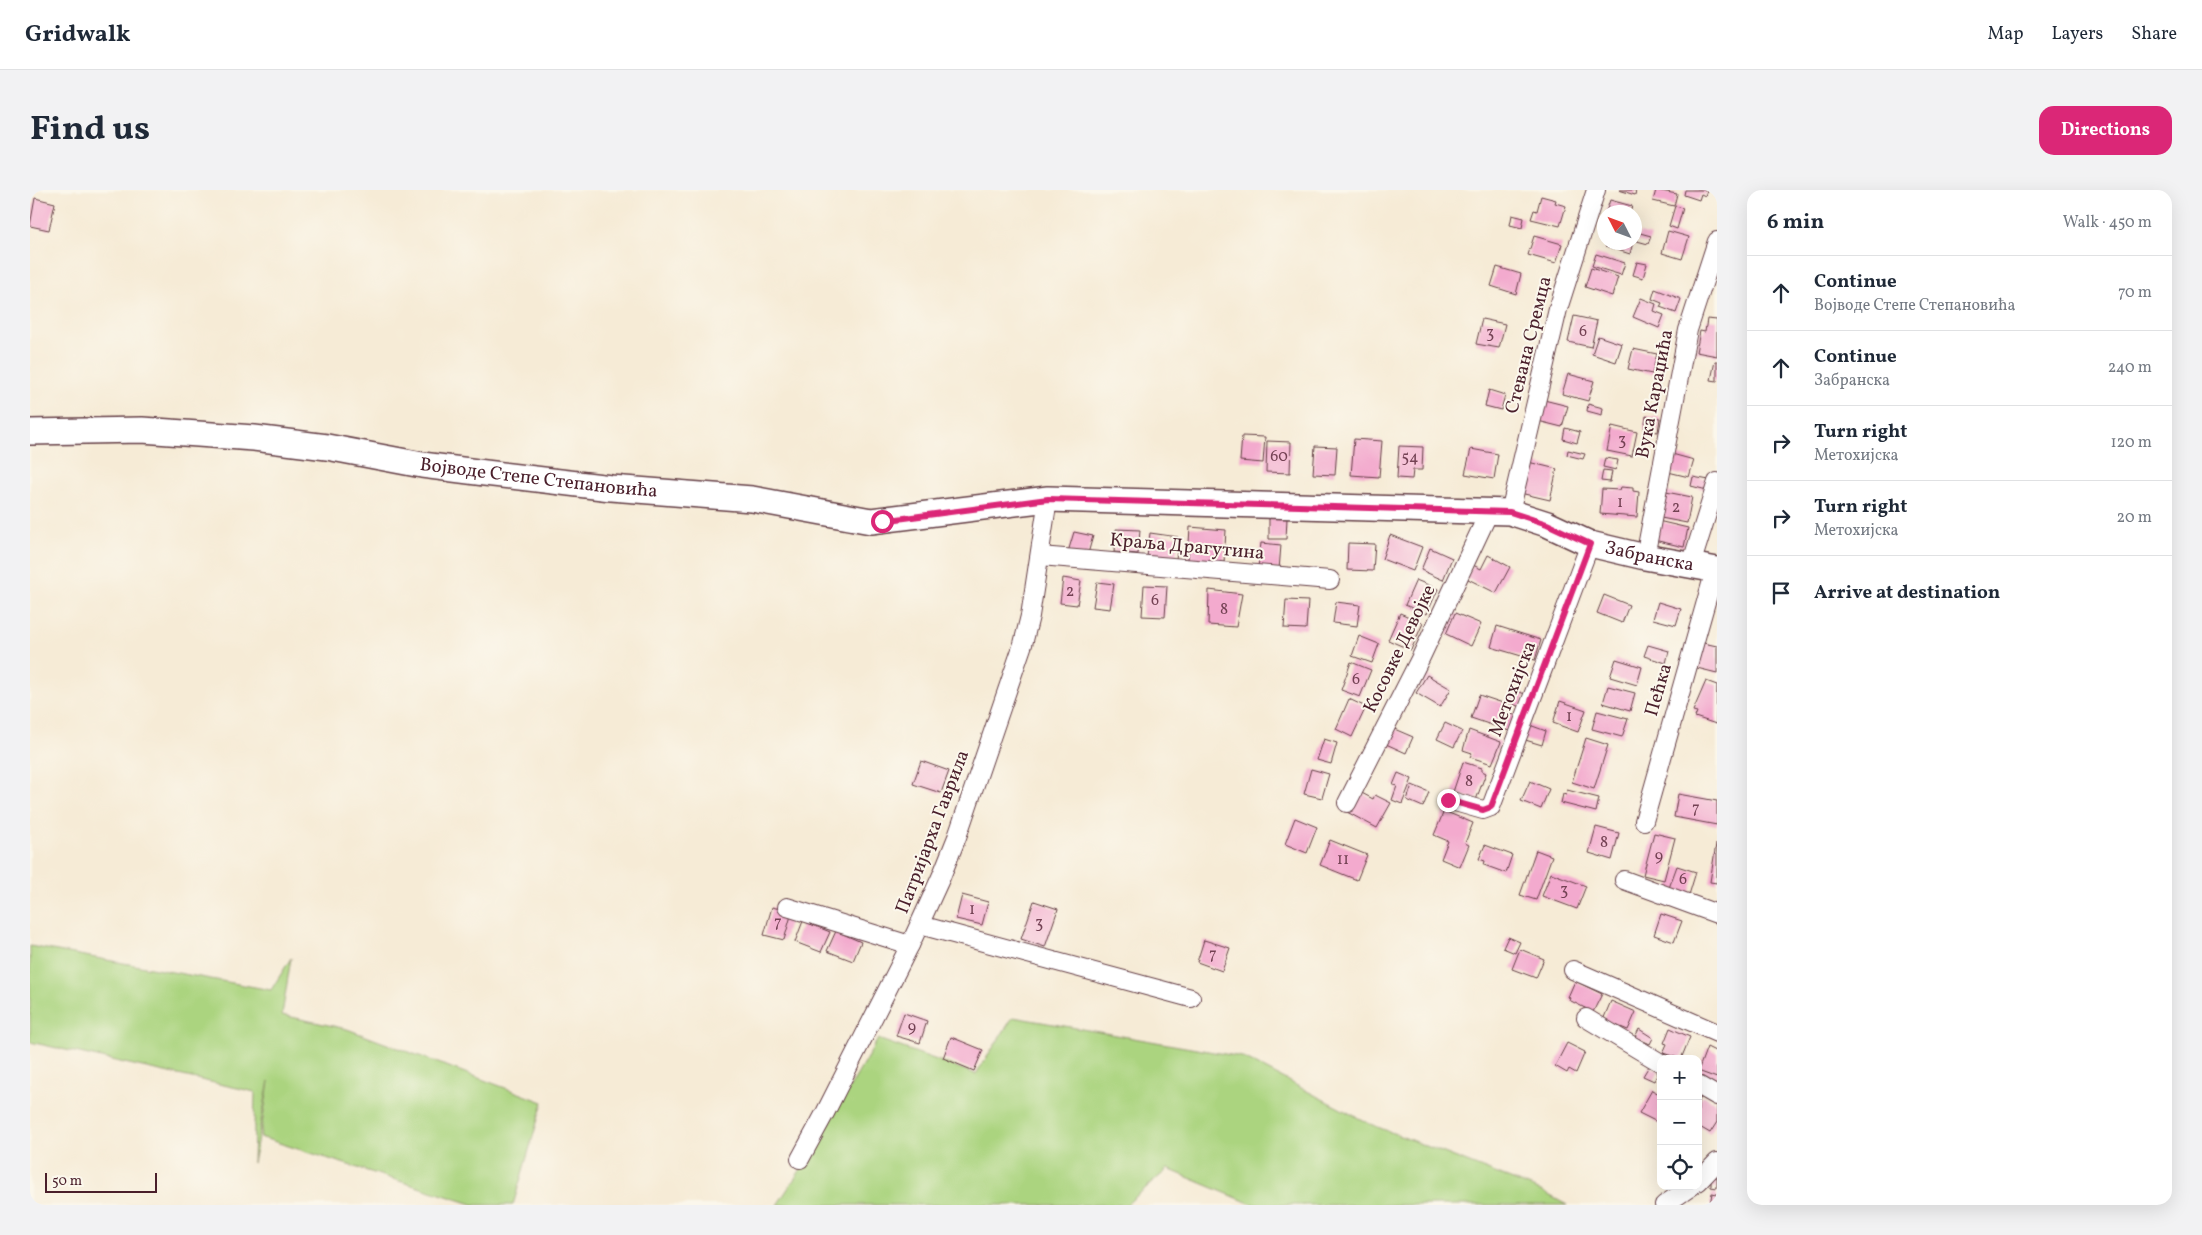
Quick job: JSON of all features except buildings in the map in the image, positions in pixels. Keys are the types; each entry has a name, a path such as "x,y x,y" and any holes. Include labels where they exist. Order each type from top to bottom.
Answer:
{"street":[{"name":"Стевана Сремца","path":"1499,512 1558,309 1596,190"},
{"name":"Вука Караџића","path":"1645,557 1688,330 1717,241"},
{"name":"Војводе Степе Степановића","path":"30,432 142,430 254,438 327,447 422,465 485,473 583,485 752,499 872,521 1048,499"},
{"name":"Пећка","path":"1644,821 1708,568 1710,522 1717,482"},
{"name":"Забранска","path":"1048,499 1499,512 1547,524 1590,544 1645,557 1708,568"},
{"name":"Патријарха Гаврила","path":"800,1160 920,925 957,837 1015,671 1030,616 1048,499"},
{"name":"Косовке Девојке","path":"1347,803 1421,657 1499,512"},
{"name":"Метохијска","path":"1448,800 1483,810 1491,807 1590,544"},
{"name":"Краља Драгутина","path":"1040,556 1330,580"},
{"path":"1624,880 1717,914"},
{"path":"787,907 910,945"},
{"path":"920,925 1191,998"},
{"path":"1573,970 1717,1032"},
{"path":"1586,1018 1657,1061"},
{"path":"1702,1087 1717,1096"},
{"path":"1702,1178 1717,1162"},
{"path":"1664,1205 1686,1190"}],"green space":[{"path":"30,946 271,990 291,958 282,1015 347,1029 543,1102 513,1205 475,1205 260,1137 269,1081 253,1163 255,1092 30,1042"},
{"path":"1013,1017 1242,1057 1370,1124 1541,1191 1567,1205 1254,1205 1168,1169 1126,1205 777,1205 813,1151 878,1039 976,1074"}],"route":[{"path":"882,521 1048,499 1510,512 1547,524 1590,544 1491,807 1483,810 1448,800"}]}
